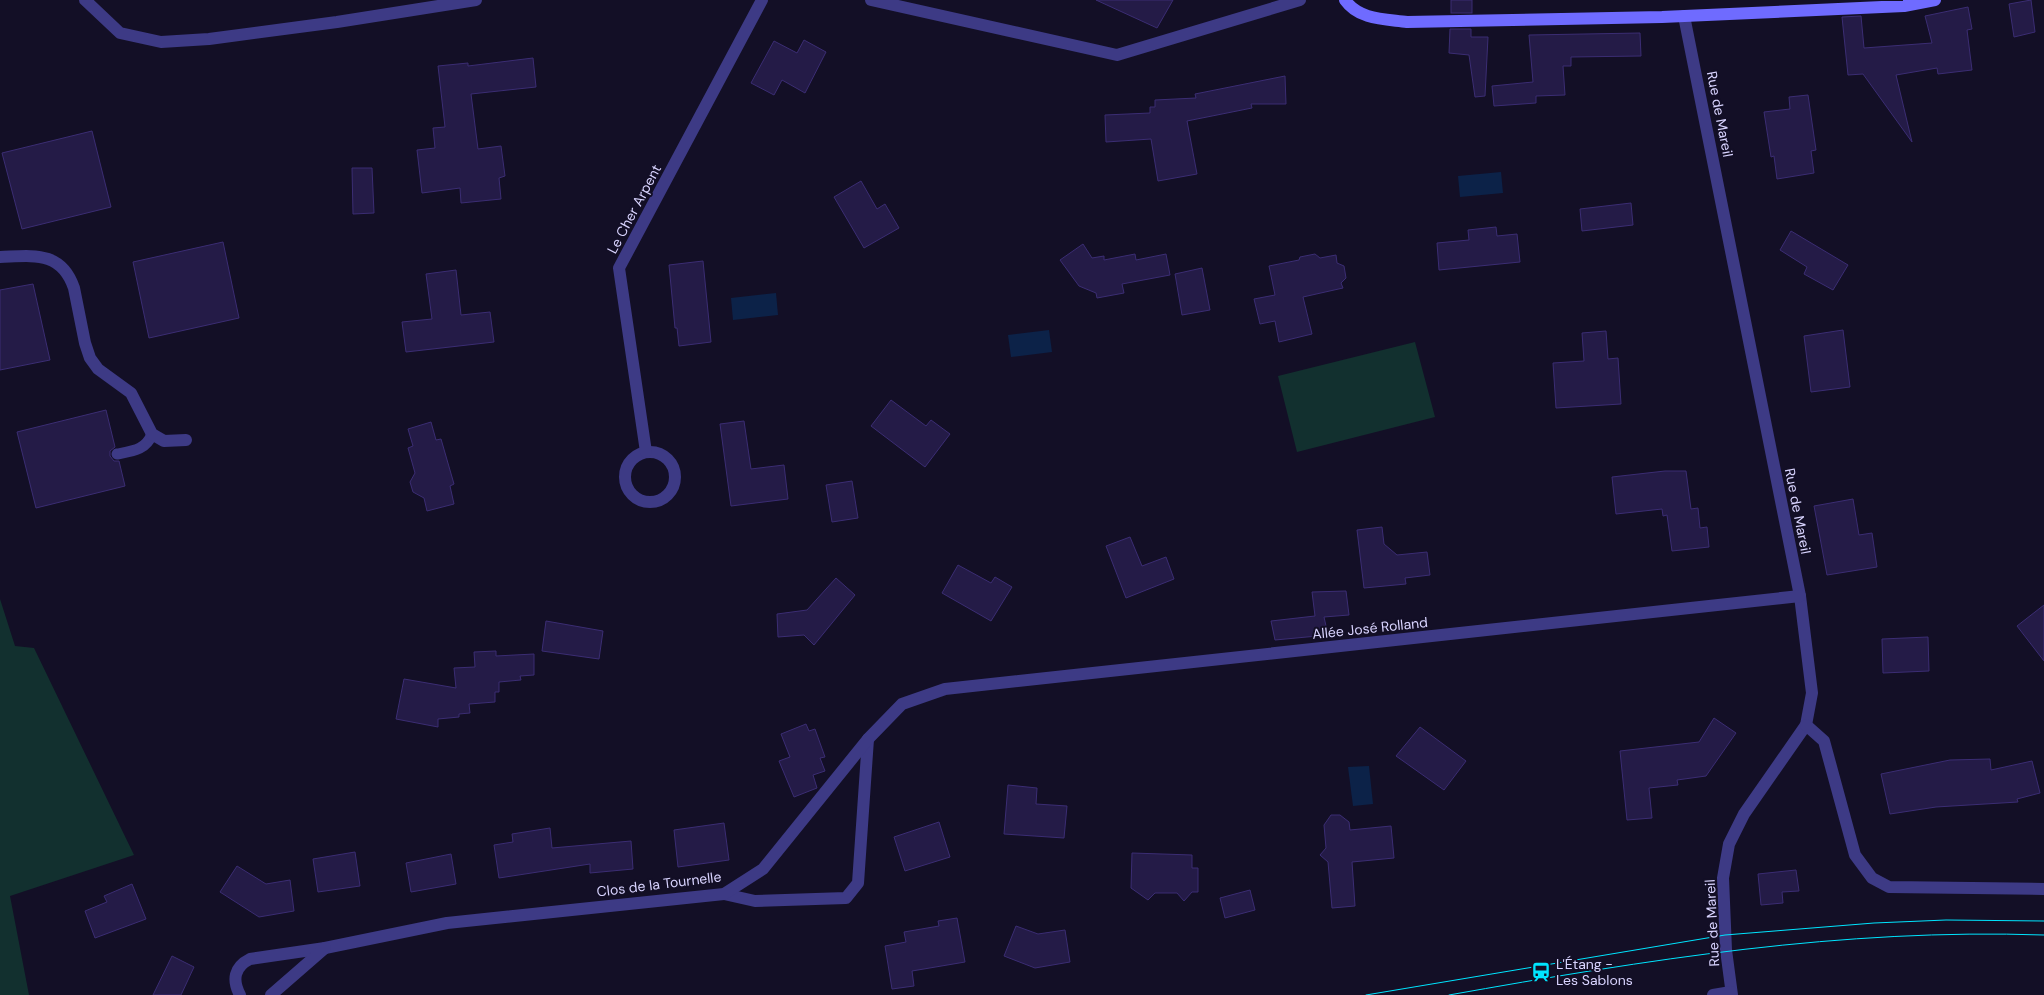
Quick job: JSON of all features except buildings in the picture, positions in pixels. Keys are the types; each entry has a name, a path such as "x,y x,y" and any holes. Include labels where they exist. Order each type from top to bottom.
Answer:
{"street":[{"path":"85,0 120,33 161,42 236,36 476,0"},
{"name":"Le Cher Arpent","path":"646,452 619,268 762,0"},
{"path":"871,0 1117,55 1300,0"},
{"path":"1345,0 1349,6 1369,17 1407,22 1684,16 1904,6 1935,0"},
{"name":"Rue de Mareil","path":"1684,16 1800,596 1812,693 1806,725 1744,814 1729,844 1723,878 1726,950 1732,994"},
{"path":"0,258 41,256 53,260 63,268 70,277 74,288 90,358 98,369 131,393 152,434 164,441 186,440"},
{"path":"646,452 657,453 670,460 676,472 674,487 666,498 652,503 638,500 629,491 625,478 627,466 635,457 646,452"},
{"name":"Allée José Rolland","path":"945,689 1800,596"},
{"name":"Clos de la Tournelle","path":"240,995 234,978 241,964 250,960 325,948 447,923 724,894 763,869 868,739 902,704 945,689"},
{"path":"1806,725 1824,741 1855,855 1872,878 1889,887 2044,888"},
{"path":"724,894 755,901 846,898 858,883 868,739"},
{"name":"Clos de la Tournelle","path":"272,995 325,948"},
{"path":"1713,995 1732,994"}],"lane":[{"path":"117,454 140,450 149,442 152,434"}],"green space":[{"path":"1415,342 1435,417 1297,452 1278,376"},
{"path":"0,599 15,646 34,648 134,855 10,896 29,995 0,995"}],"water":[{"path":"1501,172 1503,193 1460,197 1458,176"},
{"path":"776,293 778,315 733,320 731,298"},
{"path":"1049,330 1052,352 1011,357 1008,335"},
{"path":"1369,766 1373,804 1353,806 1348,767"}],"tram line":[{"path":"1366,995 1725,935 1874,923 1946,920 2044,921"},
{"path":"1449,995 1597,970 1745,949 1894,936 2044,935"}],"place":[{"name":"L'Étang - Les Sablons","path":"1541,972"}]}
